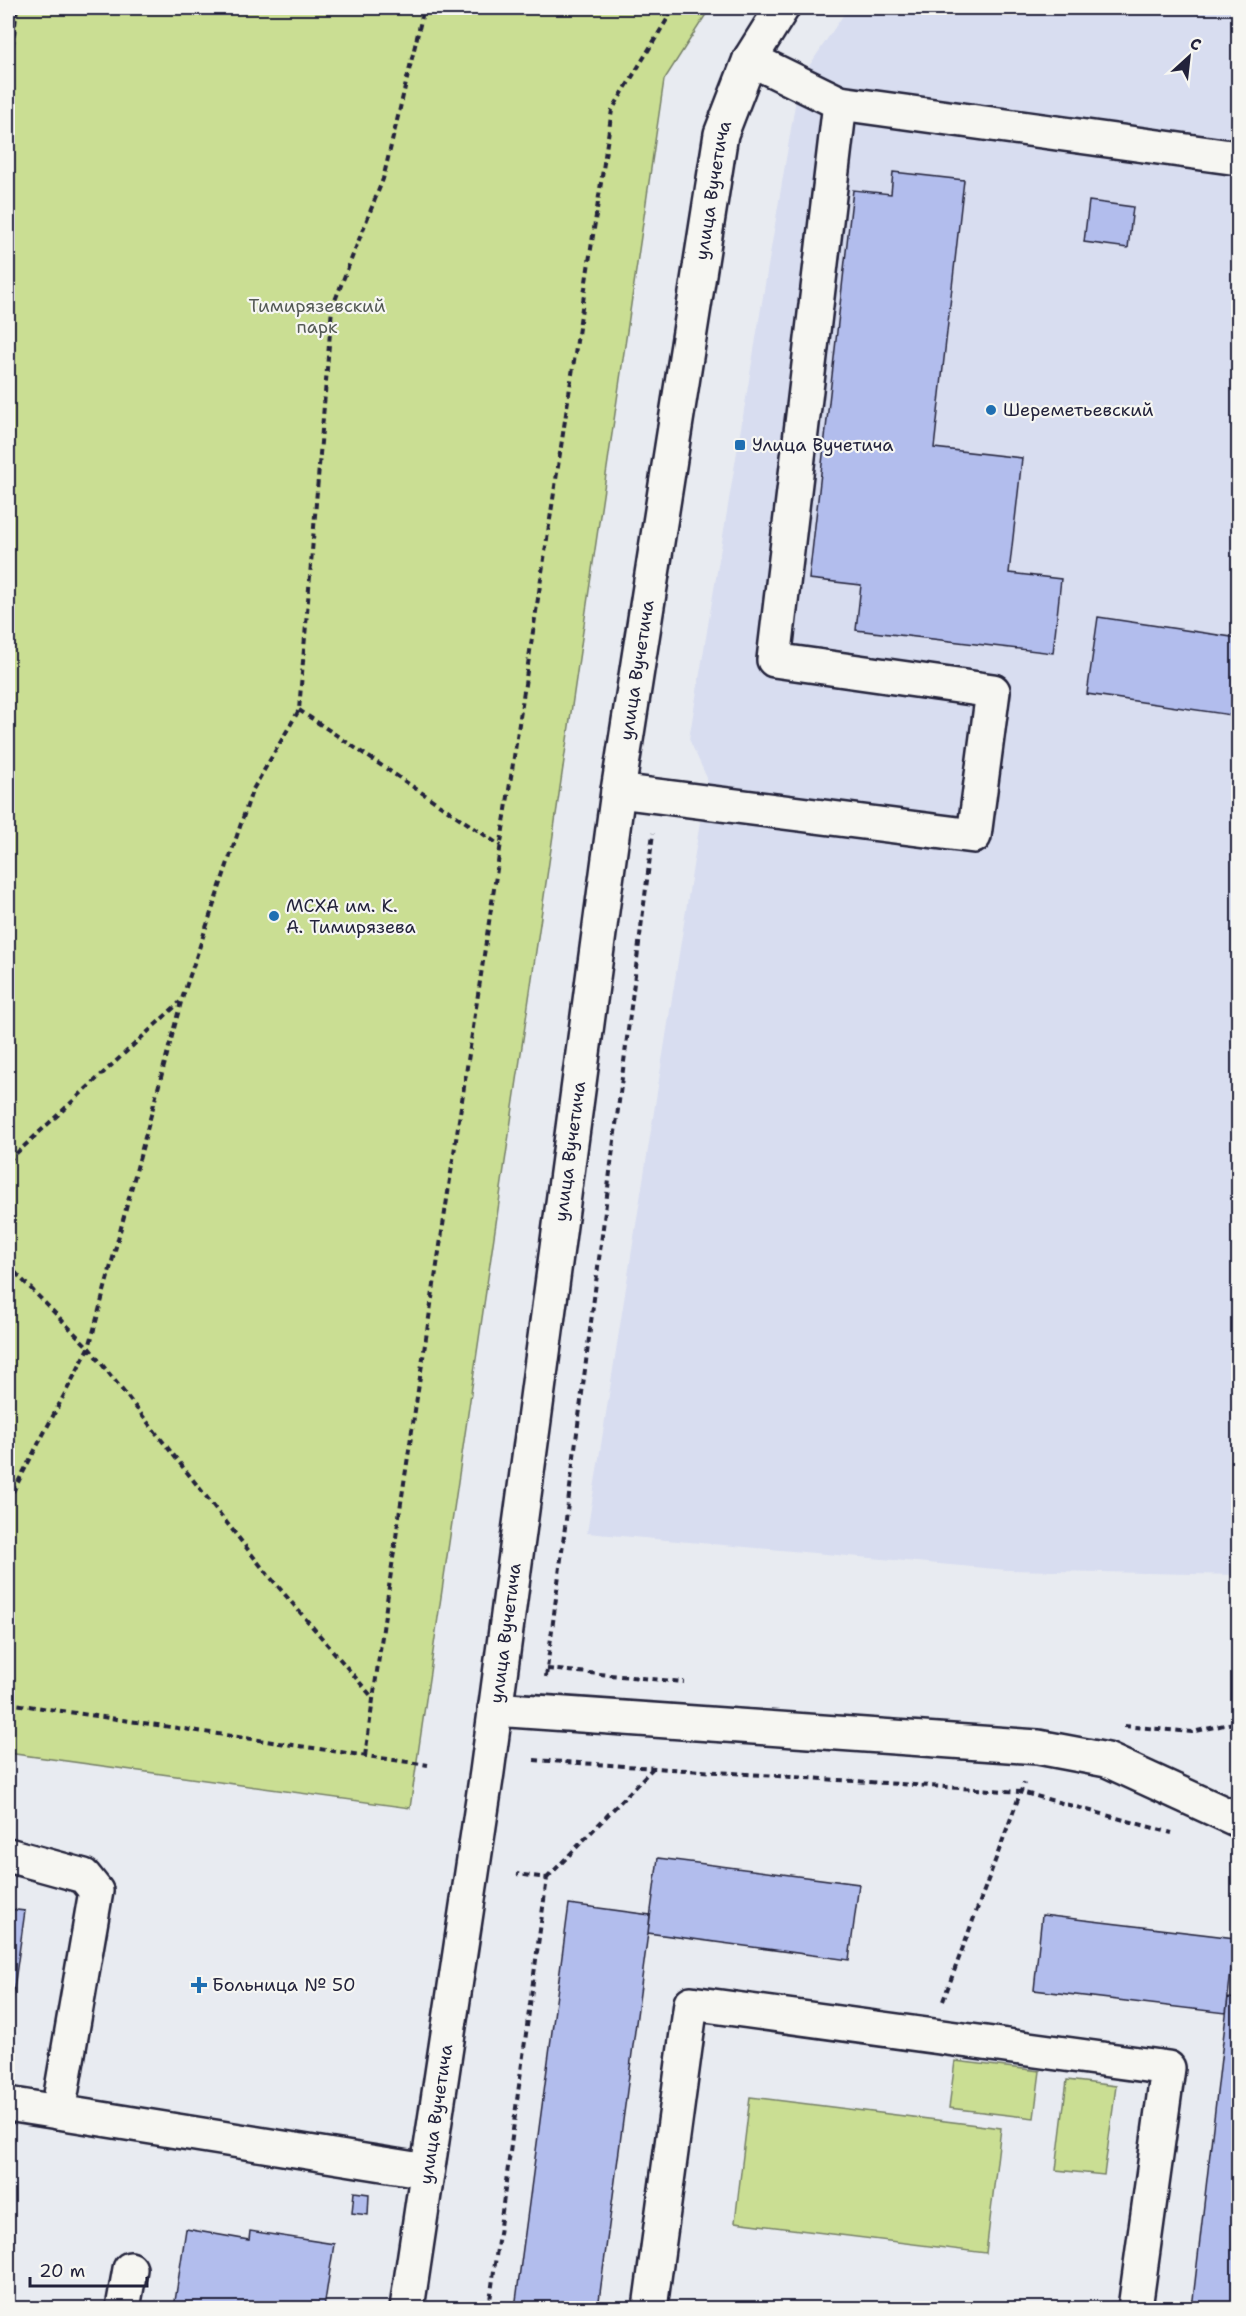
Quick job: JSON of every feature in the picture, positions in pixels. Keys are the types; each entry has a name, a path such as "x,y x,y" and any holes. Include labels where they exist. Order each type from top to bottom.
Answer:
{"street":[{"name":"улица Вучетича","path":"407,2308 495,1709 618,790 721,134 750,59 782,8"},
{"path":"750,59 840,103 1239,158"},
{"path":"618,790 974,836 993,691 774,660 840,103"},
{"path":"495,1709 542,1710 1038,1747 1107,1760 1239,1820"},
{"path":"8,1855 84,1876 96,1891 58,2112"},
{"path":"650,2308 691,2003 1167,2068 1135,2308"},
{"path":"8,2104 427,2171"},
{"path":"123,2308 130,2269"}],"path":[{"path":"8,66 11,61 17,8"},
{"path":"8,1501 89,1348 180,1002 252,791 298,710 332,308 383,179 424,8"},
{"path":"365,1756 612,110 674,8"},
{"path":"298,710 501,846"},
{"path":"542,1710 658,796"},
{"path":"8,1161 180,1002"},
{"path":"8,1265 89,1348 264,1570 374,1698"},
{"path":"8,1703 428,1765"},
{"path":"930,2036 1038,1747"},
{"path":"534,1760 1021,1792 1181,1835"},
{"path":"489,2308 547,1878 654,1767"},
{"path":"517,1874 547,1878"}],"shaded area":[{"name":"Шереметьевский","path":"848,8 1238,8 1238,1575 1007,1570 587,1533 707,778 689,739 799,81"}],"green space":[{"name":"Тимирязевский парк","path":"8,8 710,8 664,80 410,1808 8,1753"},
{"path":"955,2061 1040,2071 1034,2118 949,2108"},
{"path":"1067,2080 1116,2086 1104,2175 1056,2170"},
{"path":"750,2097 1001,2128 986,2253 735,2222"}],"building":[{"path":"893,172 964,180 934,448 1022,458 1009,573 1061,579 1053,653 856,630 861,585 809,579 853,190 891,194"},
{"path":"1089,201 1133,207 1128,248 1084,242"},
{"path":"1098,617 1238,638 1238,716 1087,694"},
{"path":"658,1858 859,1884 849,1960 648,1933"},
{"path":"569,1904 650,1915 598,2308 515,2308"},
{"path":"8,1909 25,1911 8,2031"},
{"path":"1042,1915 1235,1938 1226,2013 1034,1990"},
{"path":"1228,1998 1238,1999 1238,2308 1192,2308"},
{"path":"354,2192 369,2194 368,2215 352,2213"},
{"path":"186,2229 249,2240 250,2231 334,2244 324,2308 174,2308"}],"place":[{"name":"Шереметьевский","path":"991,410"},
{"name":"Улица Вучетича","path":"740,445"},
{"name":"МСХА им. К. А. Тимирязева","path":"274,916"},
{"name":"Больница № 50","path":"199,1985"}]}
